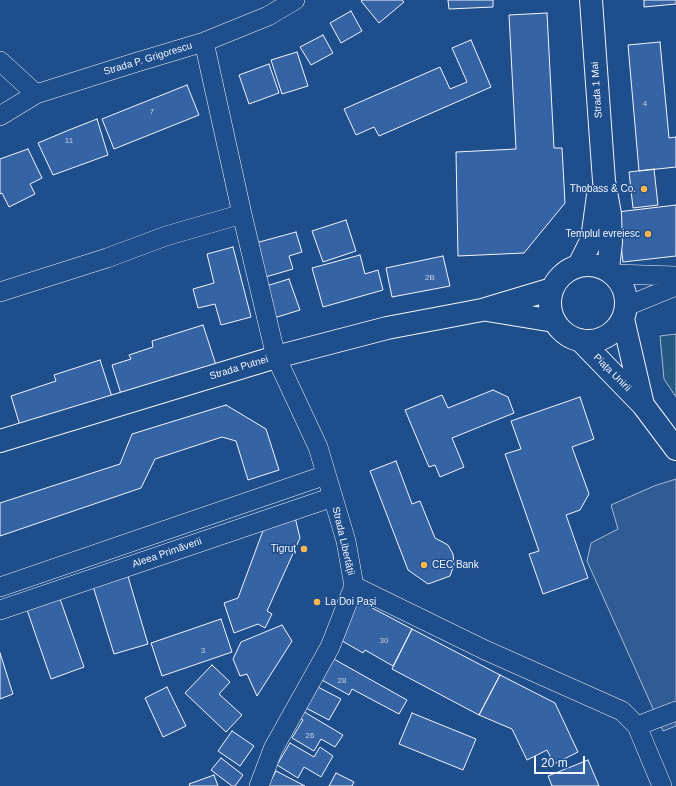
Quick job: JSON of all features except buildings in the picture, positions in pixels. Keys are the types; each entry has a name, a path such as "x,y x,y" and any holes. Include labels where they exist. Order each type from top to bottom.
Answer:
{"main road":[{"name":"Strada 1 Mai","path":"591,0 604,181 610,214 611,272"},
{"name":"Strada 1 Mai","path":"579,265 592,239 598,195 604,181"},
{"path":"590,264 611,272 621,283 626,294 625,312 616,330 605,337 593,341 580,340 561,330 554,321 550,311 552,288 558,278 567,270 579,265 590,264"},
{"name":"Strada Putnei","path":"0,441 276,357 387,328 482,310 552,288"},
{"name":"Strada Putnei","path":"482,310 554,321"},
{"name":"Piața Unirii","path":"625,312 644,405"},
{"name":"Piața Unirii","path":"580,340 644,405 676,450"}],"street":[{"name":"Strada P. Grigorescu","path":"0,116 36,94 204,42 268,16 295,0"},
{"name":"Strada Libertății","path":"204,42 242,214 276,357 318,447 346,541 354,586 330,646 273,749 260,786"},
{"path":"0,62 36,94"},
{"path":"0,292 107,258 166,236 242,214"},
{"path":"611,272 676,276"},
{"path":"625,312 676,286"},
{"path":"0,587 326,474"},
{"name":"Aleea Primăverii","path":"0,610 333,497"},
{"path":"354,586 485,650 622,711 637,726 662,786"},
{"path":"637,726 676,711"}],"shaded area":[{"path":"676,334 676,397 664,379 660,336"},
{"path":"676,479 676,726 663,731 587,561 591,543 618,529 611,505 654,486"}],"place":[{"name":"Thobass & Co.","path":"644,189"},
{"name":"Templul evreiesc","path":"648,234"},
{"name":"Tigruț","path":"304,549"},
{"name":"CEC Bank","path":"424,565"},
{"name":"La Doi Pași","path":"317,602"}]}
